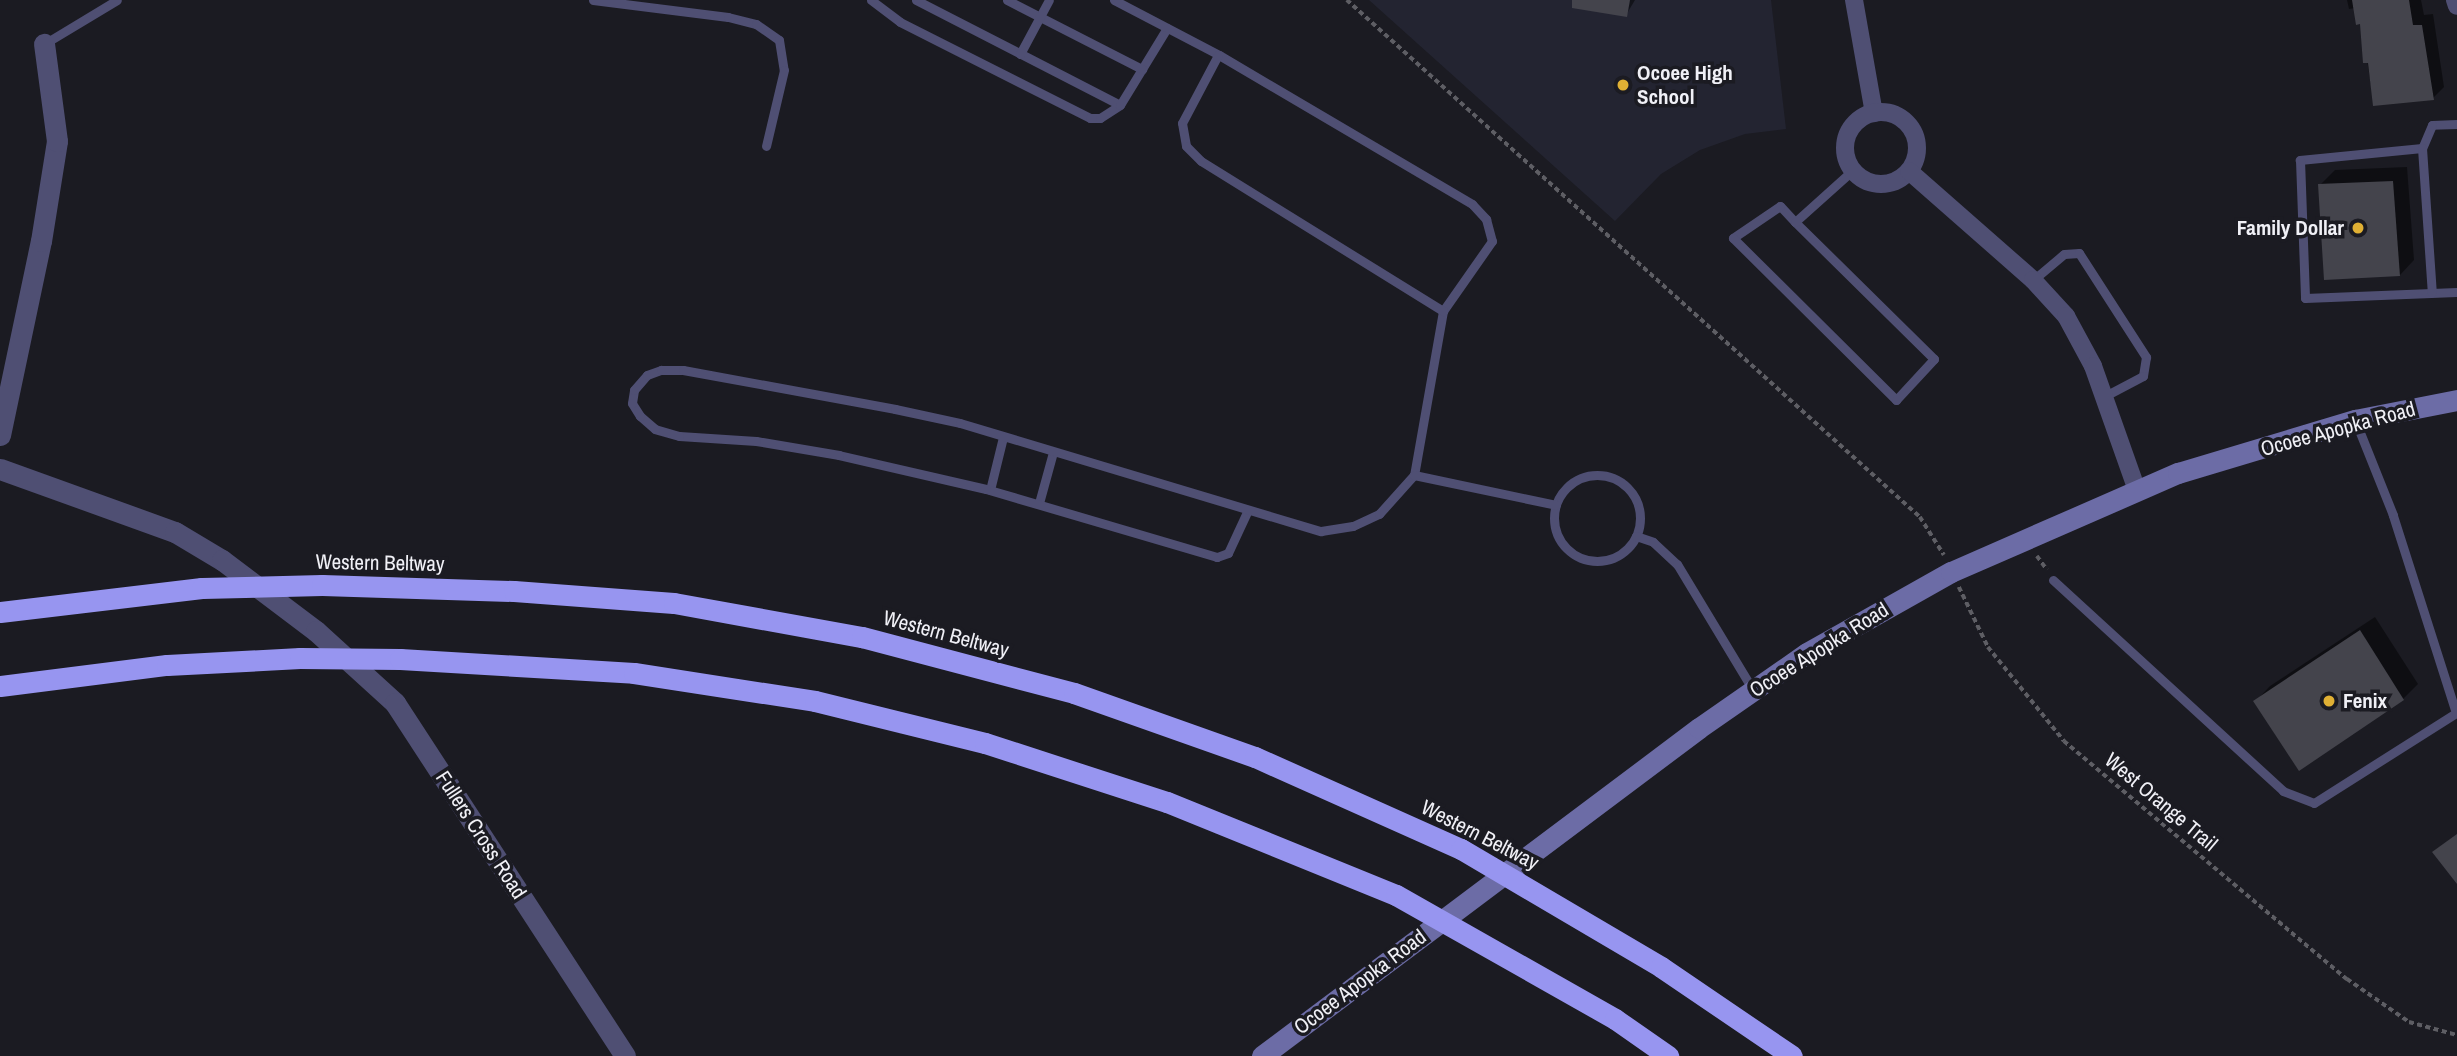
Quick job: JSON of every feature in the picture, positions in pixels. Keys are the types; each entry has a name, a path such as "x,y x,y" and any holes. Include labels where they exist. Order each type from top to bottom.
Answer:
{"highway":[{"name":"Western Beltway","path":"0,612 202,589 322,585 514,591 674,603 862,637 1074,693 1191,734 1255,757 1461,849 1547,897 1792,1056"},
{"path":"0,686 167,665 300,658 400,659 634,673 815,701 985,743 1167,802 1396,895 1615,1019 1668,1056"}],"main road":[{"name":"Ocoee Apopka Road","path":"1262,1056 1753,690 1807,653 1951,572 2025,536 2137,490 2355,420 2457,400"}],"street":[{"path":"1854,0 1874,113"},
{"path":"2455,0 2457,6"},
{"path":"0,435 41,241 57,141 44,44"},
{"path":"1874,113 1894,114 1912,129 1917,151 1909,171 1891,183 1880,184 1853,170 1846,142 1858,120 1874,113"},
{"path":"1909,171 2033,280 2066,316 2083,343 2137,490"},
{"name":"Fullers Cross Road","path":"0,469 175,532 222,560 316,631 395,703 625,1056"}],"lane":[{"path":"44,44 117,0"},
{"path":"593,0 728,17 756,24 779,40 784,70 766,146"},
{"path":"871,0 900,22 1090,118 1100,118 1120,106 1167,28"},
{"path":"916,0 1120,106"},
{"path":"1007,0 1142,69"},
{"path":"1020,54 1049,0"},
{"path":"1114,0 1217,55 1472,204 1486,219 1492,241 1443,311 1414,475 1397,499 1353,526 1321,531 1247,512 1003,437 895,410 683,370 662,370 647,376 634,390 632,403 640,416 655,429 679,436 756,441 839,455 1039,503 1217,557 1228,553 1247,512"},
{"path":"1217,55 1182,123 1186,146 1201,161 1443,311"},
{"path":"2432,293 2422,148 2432,125 2457,124"},
{"path":"2422,148 2300,160 2305,298 2457,292"},
{"path":"1795,222 1853,170"},
{"path":"1780,206 1795,222 1934,359 1896,400 1733,238 1780,206"},
{"path":"2033,280 2064,254 2079,253 2146,357 2143,376 2103,397"},
{"path":"2053,580 2283,792 2314,803 2456,713 2393,515 2355,420"},
{"path":"990,490 1003,437"},
{"path":"1039,503 1052,452"},
{"path":"1414,475 1556,505"},
{"path":"1586,476 1613,478 1634,496 1640,522 1636,536 1612,558 1583,559 1561,541 1555,529 1556,505 1574,482 1586,476"},
{"path":"1636,536 1653,542 1677,564 1753,690"}],"path":[{"name":"West Orange Trail","path":"1347,0 1920,517 1937,538 1988,647 2064,741 2347,979 2409,1022 2457,1035"},
{"path":"2025,536 2053,580"}],"shaded area":[{"name":"Ocoee High School","path":"1369,0 1771,0 1786,129 1745,134 1700,150 1661,174 1615,221"}],"building":[{"path":"1572,0 1630,0 1627,17 1572,8"},
{"path":"2352,0 2409,0 2413,25 2422,25 2434,100 2373,106 2368,63 2363,63 2360,24 2356,25"},
{"path":"2393,181 2400,276 2324,280 2318,184"},
{"name":"Fenix","path":"2360,630 2404,700 2299,771 2253,701"},
{"path":"2457,834 2457,884 2432,852"}],"place":[{"name":"Ocoee High School","path":"1623,85"},
{"name":"Family Dollar","path":"2358,228"},
{"name":"Fenix","path":"2329,701"}]}
